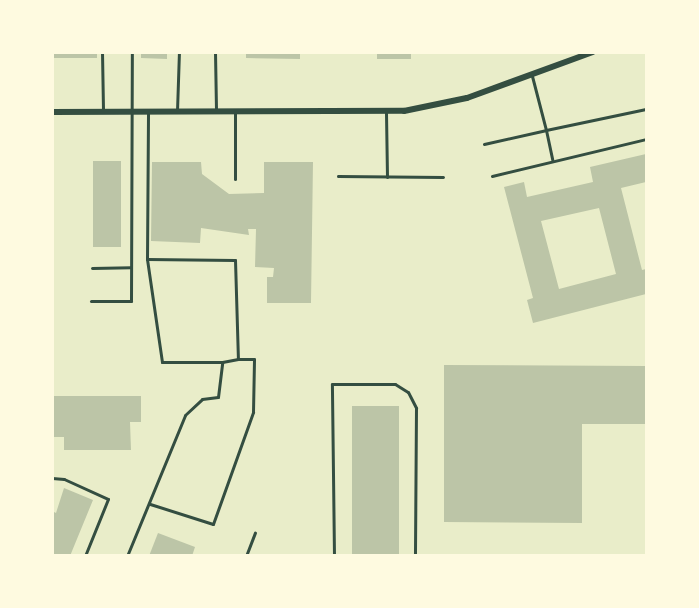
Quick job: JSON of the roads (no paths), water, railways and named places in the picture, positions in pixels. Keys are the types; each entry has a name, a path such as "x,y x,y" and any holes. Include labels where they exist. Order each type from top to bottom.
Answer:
{"street":[{"path":"52,112 386,111 467,98 593,52"}],"lane":[{"path":"102,52 103,111"},
{"path":"91,301 131,302 132,52"},
{"path":"177,111 179,52"},
{"path":"215,52 216,111"},
{"path":"492,176 549,165 552,159 531,74"},
{"path":"484,144 646,109"},
{"path":"148,111 147,259 162,362 222,362 254,359 253,412 213,524 150,504"},
{"path":"235,111 235,179"},
{"path":"386,111 387,177"},
{"path":"552,159 646,139"},
{"path":"338,176 442,177"},
{"path":"147,259 235,260 238,359"},
{"path":"92,268 131,267"},
{"path":"127,555 185,415 202,399 218,397 222,362"},
{"path":"333,555 332,384 395,384 408,392 416,408 415,555"},
{"path":"52,478 64,479 108,499 85,555"},
{"path":"246,555 255,533"}]}
